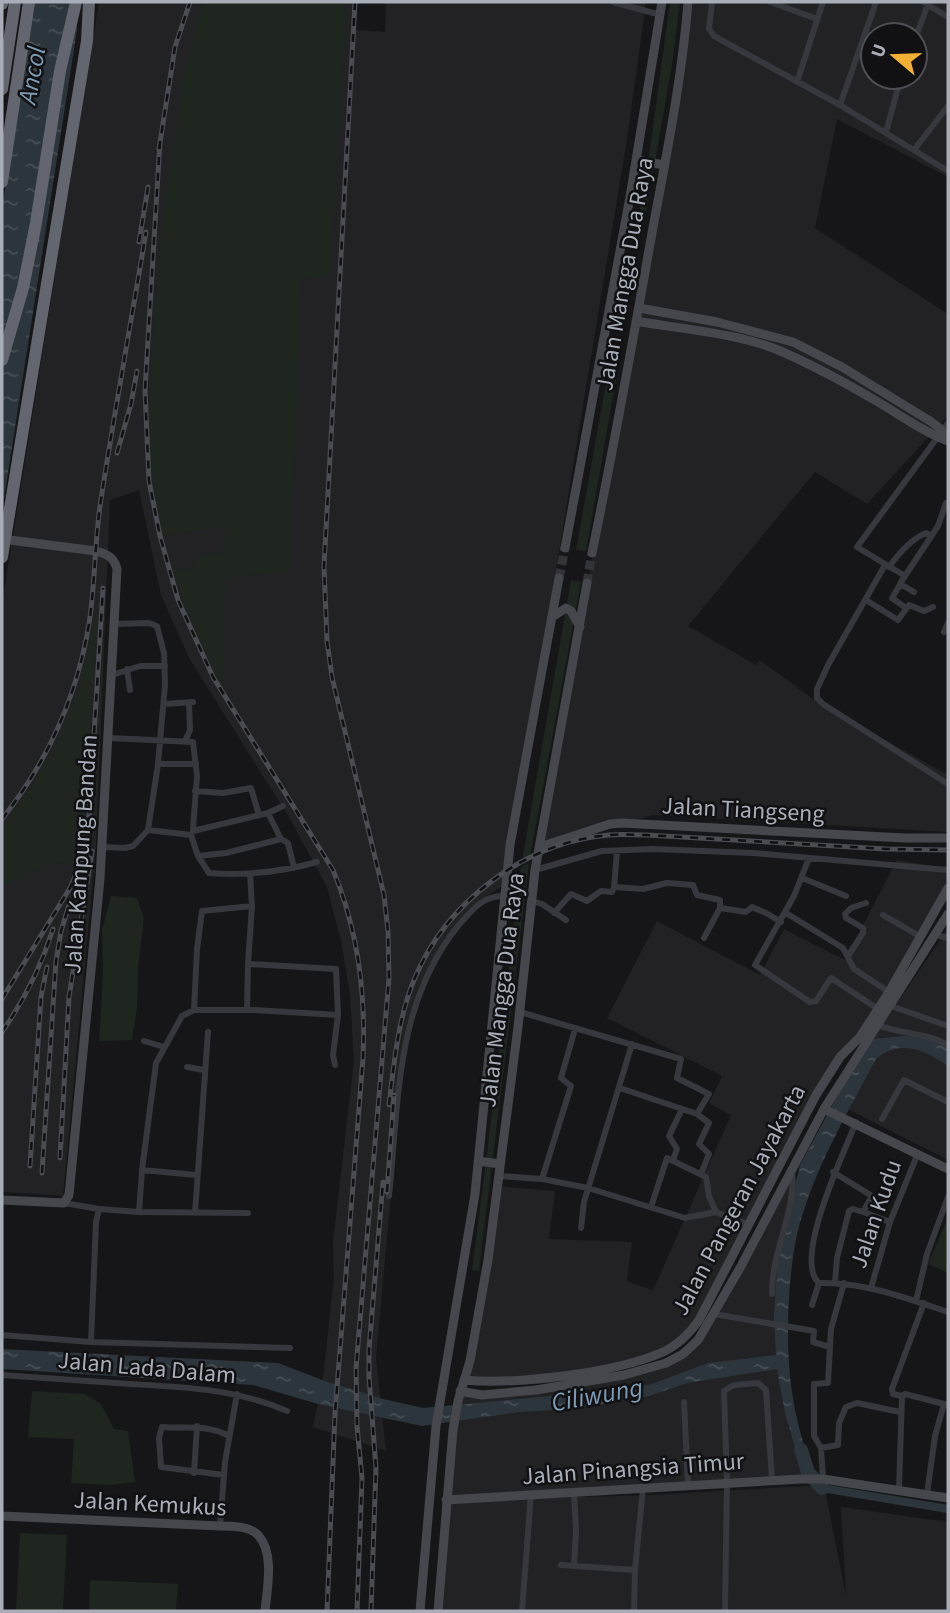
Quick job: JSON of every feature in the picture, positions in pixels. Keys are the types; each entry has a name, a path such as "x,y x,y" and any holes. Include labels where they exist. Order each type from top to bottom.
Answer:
{"highway":[{"path":"2,89 15,2"},
{"path":"2,182 29,2"},
{"path":"2,360 23,288 60,71 76,2"},
{"path":"2,557 91,2"}],"main road":[{"name":"Jalan Mangga Dua Raya","path":"565,548 636,160 656,14 662,2"},
{"name":"Jalan Mangga Dua Raya","path":"592,553 664,165 686,37 688,2"},
{"path":"636,160 664,165"},
{"path":"639,308 717,322 793,342 842,367 942,430 948,441"},
{"path":"636,321 750,341 776,349 942,430"},
{"name":"Jalan Kampung Bandan","path":"3,539 83,548 110,555 117,569 95,950 81,1061 69,1195 64,1203"},
{"name":"Jalan Mangga Dua Raya","path":"420,1611 436,1426 456,1317 478,1161 515,816 559,578"},
{"name":"Jalan Mangga Dua Raya","path":"438,1611 453,1430 477,1325 520,1012 535,870 587,583"},
{"path":"552,617 566,608 571,611 580,627"},
{"path":"544,823 564,838"},
{"name":"Jalan Tiangseng","path":"540,847 622,823 948,838"},
{"name":"Jalan Pangeran Jayakarta","path":"464,1380 487,1382 562,1375 617,1366 662,1352 691,1332 822,1086 840,1057 860,1037 889,992 948,888"},
{"name":"Jalan Pangeran Jayakarta","path":"459,1396 562,1387 648,1370 683,1354 698,1340 826,1109 948,914"},
{"path":"826,1109 948,1169"},
{"path":"478,1161 500,1164"},
{"path":"772,1180 784,1186"},
{"path":"765,1193 773,1193 777,1199"},
{"path":"2,1200 64,1203"},
{"path":"562,1375 562,1387"},
{"name":"Jalan Pinangsia Timur","path":"446,1500 801,1479 899,1489 948,1498"},
{"name":"Jalan Kemukus","path":"2,1517 246,1529 258,1535 266,1552 268,1561 265,1611"}],"street":[{"path":"613,2 656,14"},
{"path":"712,2 710,33 840,105 948,171"},
{"path":"770,2 817,19"},
{"path":"797,82 823,2"},
{"path":"840,105 876,2"},
{"path":"920,21 925,3 948,18"},
{"path":"886,132 897,91"},
{"path":"914,150 948,106"},
{"path":"905,576 857,547 942,430"},
{"path":"906,608 892,598 938,526 946,503"},
{"path":"931,534 926,533 916,538 888,566 828,665 817,689 817,698 948,784"},
{"path":"901,583 914,592"},
{"path":"866,600 898,620 906,608 913,605 924,611 933,607"},
{"path":"102,847 133,846 148,830 164,704 165,666 157,626 149,623 114,624"},
{"path":"944,632 948,623"},
{"path":"112,675 140,666 165,666"},
{"path":"128,669 130,690"},
{"path":"164,704 191,702 190,730 185,741"},
{"path":"109,738 193,742 196,764 192,832 198,856 209,873 250,874 317,862"},
{"path":"158,764 196,764"},
{"path":"195,791 223,793 251,788 259,815"},
{"path":"148,830 192,832 268,813 284,806"},
{"path":"268,813 281,839 288,843 294,868"},
{"path":"198,856 226,853 281,839"},
{"path":"554,913 571,894 587,901 601,891 612,892 617,850"},
{"path":"535,870 602,851 617,850 704,850 948,870"},
{"path":"809,858 786,913 755,965 811,1002 816,1001 831,978 878,1009"},
{"path":"247,1010 252,906 250,874"},
{"path":"802,878 846,896"},
{"path":"614,887 643,889 667,883 689,883 695,887 698,895 720,900 720,908 705,938"},
{"path":"389,1196 407,1031 423,982 445,942 464,919 488,897 505,896"},
{"path":"532,901 566,920"},
{"path":"848,956 863,930 846,918 845,914 850,908 866,903"},
{"path":"194,1010 202,911 252,906"},
{"path":"720,908 746,912 752,907 781,922"},
{"path":"786,913 843,948 854,969 889,992"},
{"path":"883,915 921,937"},
{"path":"936,935 948,938"},
{"path":"248,964 336,969 338,1016 333,1055 335,1065"},
{"path":"891,1006 948,1026"},
{"path":"139,1212 156,1063 182,1016 194,1010 247,1010 338,1016"},
{"path":"520,1012 682,1059 677,1078 709,1093 697,1114"},
{"path":"878,1025 894,1031 927,1035 948,1045"},
{"path":"542,1179 572,1086 561,1079 575,1029"},
{"path":"195,1213 208,1032"},
{"path":"144,1041 164,1047"},
{"path":"581,1228 589,1188 632,1045"},
{"path":"156,1063 164,1064"},
{"path":"187,1067 204,1070"},
{"path":"882,1119 904,1080 948,1102"},
{"path":"620,1088 697,1114 709,1123 699,1144 709,1154 701,1174"},
{"path":"673,1160 677,1149 669,1136 682,1109"},
{"path":"852,1120 817,1227 812,1275 819,1283 844,1283 871,1288 948,1312"},
{"name":"Jalan Kudu","path":"871,1288 890,1222 918,1153"},
{"path":"650,1207 665,1159 673,1160 707,1179 709,1196 716,1212"},
{"path":"142,1170 196,1175"},
{"path":"772,1294 779,1243 794,1184 792,1171"},
{"path":"833,1172 872,1196 863,1212"},
{"path":"499,1176 542,1179 589,1188 685,1218 716,1212 749,1225"},
{"path":"916,1301 928,1254 948,1197"},
{"path":"64,1203 139,1212 248,1213"},
{"path":"91,1342 96,1223 99,1209"},
{"path":"835,1283 837,1258 849,1211 853,1209 890,1222"},
{"path":"812,1305 819,1283"},
{"path":"819,1479 821,1448 814,1436 814,1384 828,1383 831,1329 844,1283"},
{"path":"924,1303 893,1383 893,1394 905,1394 946,1404 935,1436 927,1494"},
{"path":"714,1314 814,1331 814,1344 830,1347"},
{"path":"2,1335 91,1342 290,1348"},
{"name":"Jalan Lada Dalam","path":"2,1375 201,1388 265,1401 287,1411"},
{"path":"725,1611 727,1482 724,1391 734,1385 758,1383 766,1390 772,1480"},
{"path":"220,1526 229,1436 237,1394"},
{"path":"899,1489 902,1395"},
{"path":"684,1402 688,1485"},
{"path":"821,1448 838,1445 839,1423 846,1407 857,1404 900,1412"},
{"path":"224,1475 161,1467 159,1438 162,1427 197,1426 214,1429 229,1436"},
{"path":"194,1473 197,1426"},
{"path":"634,1611 643,1488"},
{"path":"574,1492 574,1566"},
{"path":"522,1611 531,1494"},
{"path":"561,1566 635,1570"}],"shaded area":[{"path":"99,2 358,2 356,30 385,32 386,2 646,2 628,133 504,885 488,895 465,917 420,984 406,1029 376,1358 386,1451 313,1427 323,1378 334,1278 333,1242 354,1061 350,995 341,941 327,887 290,819 189,658 161,595 139,490 110,500 96,846 63,1196 2,1192 2,604"},
{"path":"204,2 345,2 331,275 302,278 289,571 225,578 223,691 191,621 171,567 188,572 201,555 221,555 226,527 185,531 162,537 153,479 149,418 160,241 183,82"},
{"path":"670,2 680,2 679,11 642,235 635,234 648,163"},
{"path":"691,2 948,2 948,177 837,119 815,228 948,314 948,416 867,504 815,472 688,626 756,665 760,660 817,702 948,775 948,832 653,815 539,847 636,321"},
{"path":"608,372 617,373 586,551 576,550"},
{"path":"571,580 581,582 530,857 522,861"},
{"path":"95,617 98,617 81,846 76,865 53,863 2,885 2,826 24,798 55,746 79,687"},
{"path":"897,860 948,869 948,887 889,992 840,1057 699,1320 677,1344 617,1366 486,1382 464,1380 498,1186 555,1191 549,1239 632,1242 627,1281 653,1290 731,1115 709,1103 722,1076 607,1018 657,921 760,975 784,929 845,960"},
{"path":"529,863 479,1271 472,1270 519,877 521,867"},
{"path":"111,896 137,898 144,918 132,1040 99,1041 103,975 102,930"},
{"path":"948,928 948,1160 834,1102"},
{"path":"792,1171 796,1183 778,1252 788,1425 804,1479 475,1500 651,1495 824,1485 846,1596 841,1507 948,1522 948,1611 438,1611 460,1391 482,1395 562,1387 666,1363 698,1340"},
{"path":"948,1218 948,1273 928,1264"},
{"path":"32,1391 85,1394 101,1404 114,1429 128,1431 135,1482 109,1485 71,1483 74,1439 28,1437"},
{"path":"20,1533 67,1535 63,1611 16,1611"},
{"path":"90,1580 178,1584 176,1611 89,1611"}],"water":[{"name":"Ancol","path":"33,2 77,2 77,30 2,511 2,209"},
{"name":"Ciliwung","path":"924,1036 948,1047 948,1066 922,1051 904,1048 895,1049 876,1059 827,1153 803,1213 793,1254 788,1330 790,1378 794,1407 809,1465 800,1466 785,1413 777,1369 687,1383 649,1396 575,1409 518,1412 422,1426 318,1404 253,1385 2,1369 2,1349 278,1363 383,1399 423,1408 625,1389 652,1384 708,1363 776,1355 774,1318 778,1252 800,1165 866,1043 875,1039"}],"waterway":[{"path":"801,1450 808,1472 822,1488"},
{"path":"822,1488 948,1509"}],"tunnel":[{"path":"559,578 565,548"},
{"path":"587,583 592,553"}],"railway":[{"path":"159,149 175,47 190,2"},
{"path":"355,2 324,566 327,641 332,677 384,895 389,978 356,1368 357,1426 362,1478 357,1611"},
{"path":"160,141 145,390 149,481 160,536 178,600 213,677 333,870 349,916 361,986 363,1058 335,1413 327,1611"},
{"path":"139,242 148,187"},
{"path":"2,819 34,773 60,724 85,645 92,603 100,506 146,232"},
{"path":"117,453 137,371"},
{"path":"2,999 70,888 82,861 89,817 103,588"},
{"path":"389,1105 404,1010 414,980 428,952 446,925 468,902 492,881 519,863 578,840 609,835 948,850"},
{"path":"60,1158 69,997 92,851"},
{"path":"42,1173 56,961 70,902"},
{"path":"2,1032 32,982 53,929"},
{"path":"30,1166 41,997 47,967"},
{"path":"387,1192 394,1095"},
{"path":"371,1611 376,1468 369,1349 383,1182"}]}
